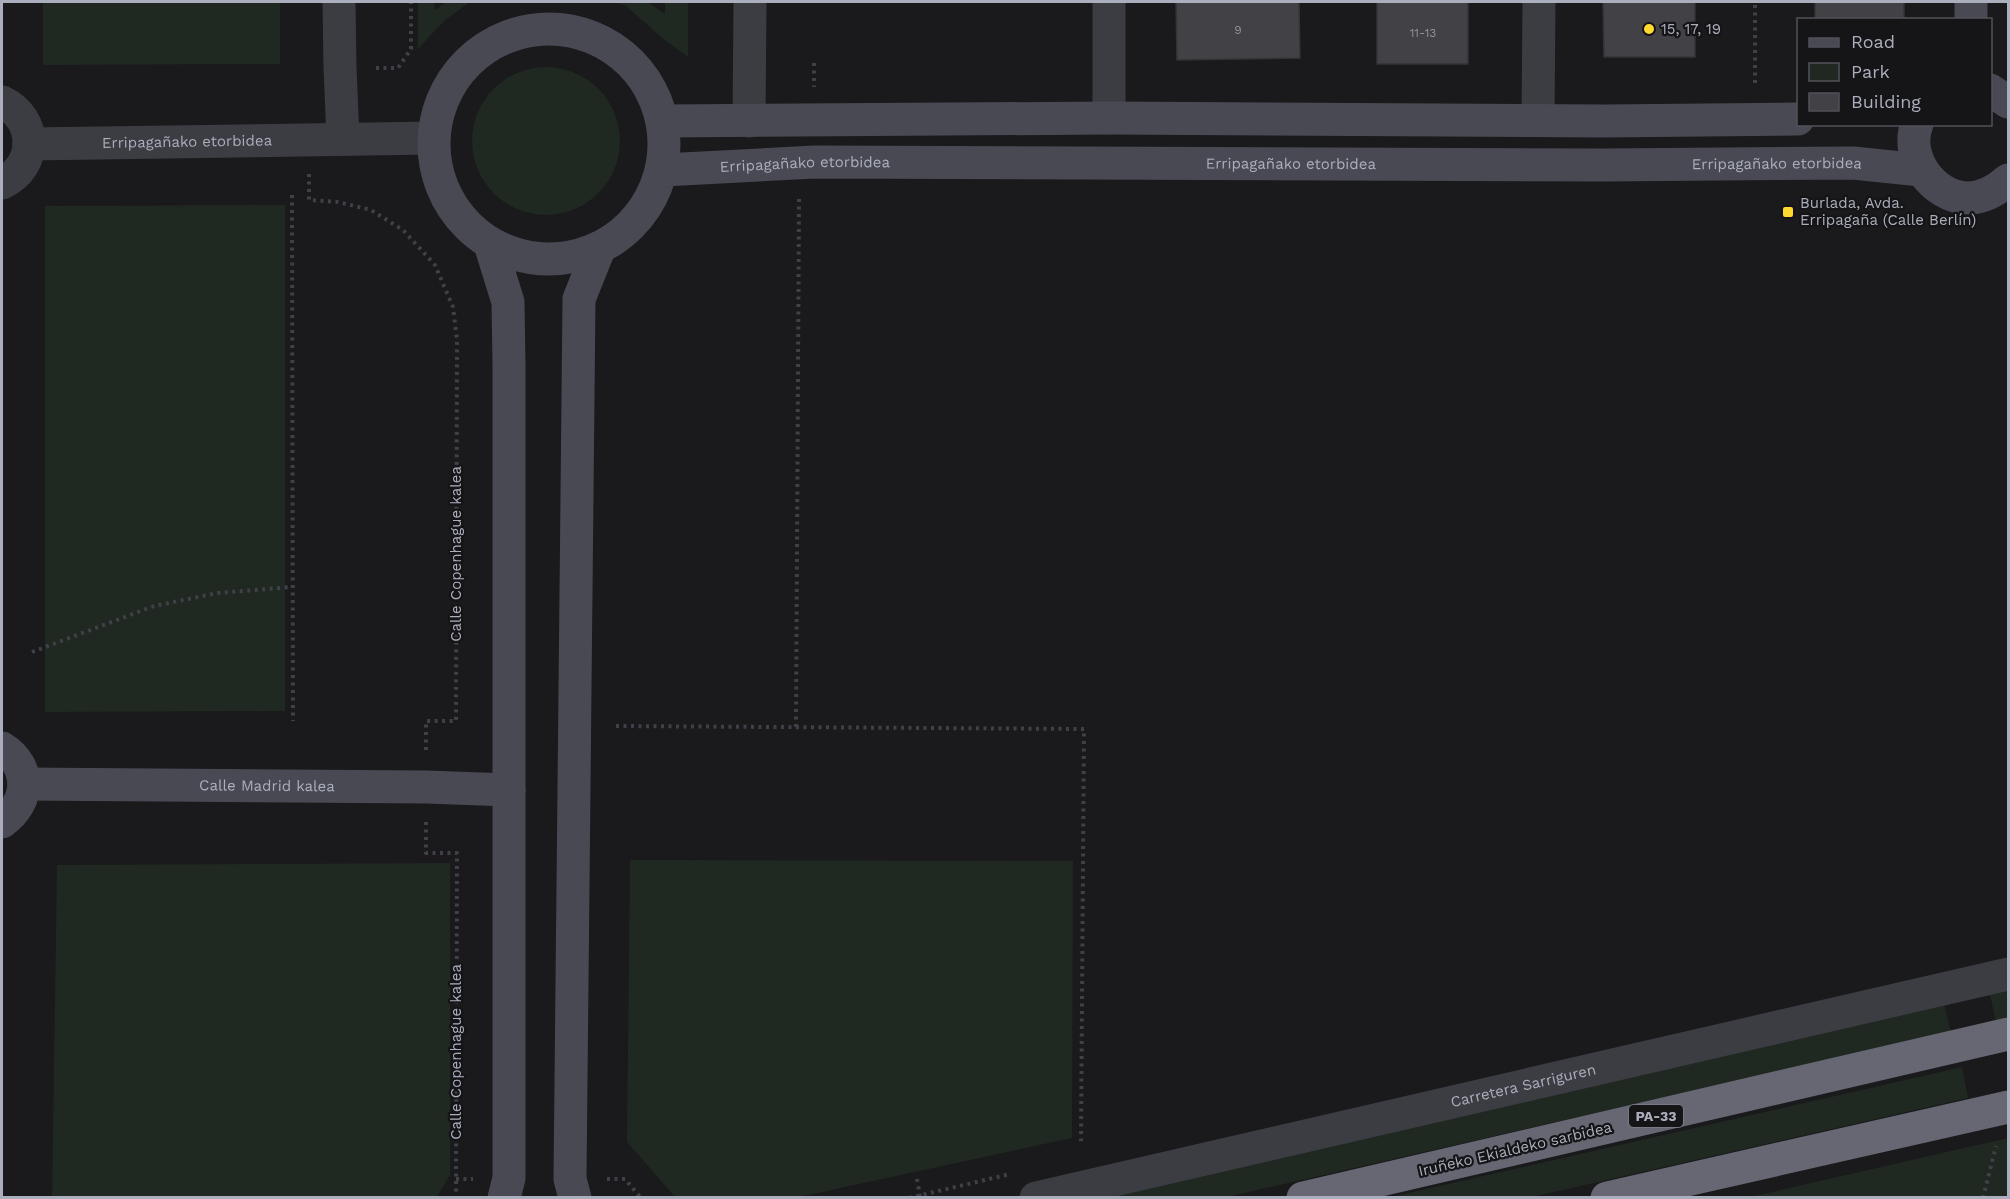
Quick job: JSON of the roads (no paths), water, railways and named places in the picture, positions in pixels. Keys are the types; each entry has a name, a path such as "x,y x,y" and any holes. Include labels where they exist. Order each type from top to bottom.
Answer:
{"highway":[{"name":"Iruñeko Ekialdeko sarbidea","path":"1303,1197 2008,1034"},
{"path":"1607,1197 2008,1107"}],"street":[{"path":"339,2 343,140"},
{"path":"749,121 750,2"},
{"path":"1109,2 1109,118"},
{"path":"1538,120 1539,2"},
{"path":"1971,2 1971,18"},
{"path":"560,28 596,37 627,57 650,86 664,121 666,145 663,170 650,203 628,229 599,249 563,259 525,257 490,244 466,224 447,199 436,170 433,138 441,102 460,70 488,45 523,31 560,28"},
{"path":"1992,91 2008,102"},
{"path":"2,102 11,106 21,116 28,129 29,144 27,157 20,170 2,183"},
{"path":"664,121 1109,118 1797,119"},
{"path":"1916,126 1914,149 1921,170 1940,190 1966,198 1994,192 2008,180"},
{"name":"Erripagañako etorbidea","path":"29,144 433,138"},
{"name":"Erripagañako etorbidea","path":"663,170 816,162 1580,165 1853,163 1921,170"},
{"path":"490,244 508,302 509,1178 504,1197"},
{"path":"575,1197 570,1179 579,299 599,249"},
{"path":"2,748 11,754 21,768 24,784 21,801 11,815 2,822"},
{"name":"Calle Madrid kalea","path":"24,784 426,787 509,790"},
{"name":"Carretera Sarriguren","path":"1036,1197 2008,974"}],"place":[{"name":"15, 17, 19","path":"1649,29"},
{"name":"Burlada, Avda. Erripagaña (Calle Berlín)","path":"1788,212"}]}
